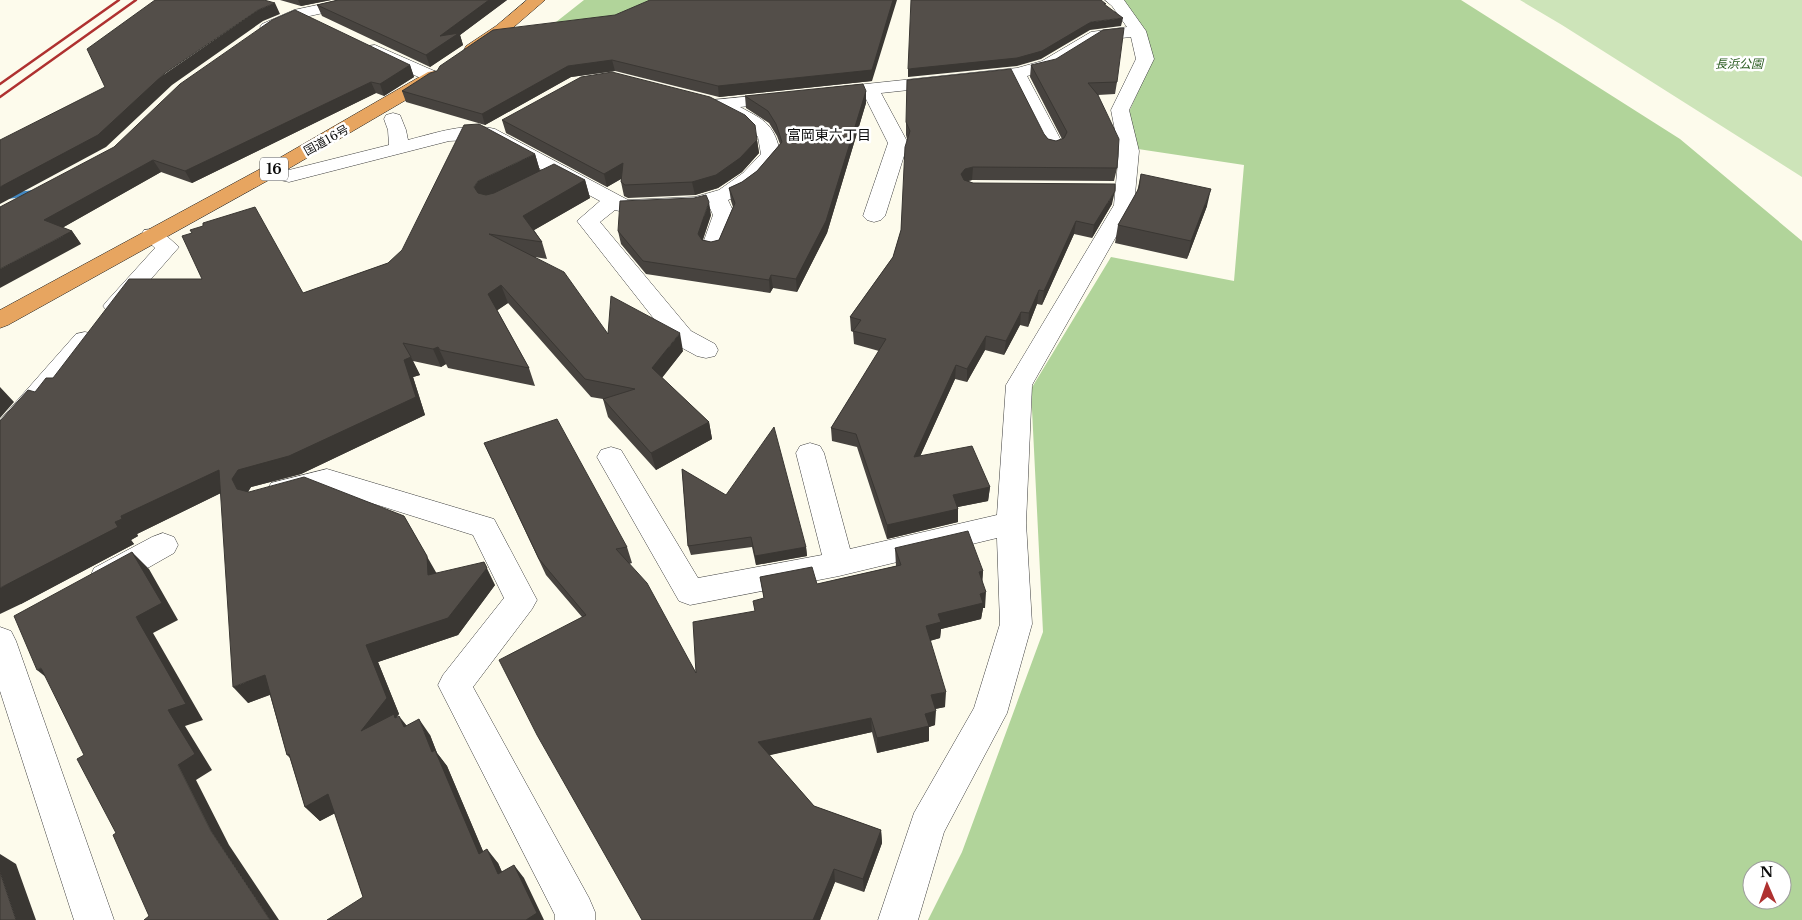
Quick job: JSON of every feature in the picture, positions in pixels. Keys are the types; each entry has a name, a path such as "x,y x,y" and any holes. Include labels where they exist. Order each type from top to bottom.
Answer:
{"highway":[{"name":"国道16号","path":"0,320 269,172 446,68 502,30 537,0"}],"street":[{"path":"254,37 270,26 300,13 364,0"},
{"path":"898,920 927,826 990,713 1016,624 1011,523 1020,385 1124,205 1117,189 1129,151 1120,110 1145,59 1138,31 1118,3 1113,0"},
{"path":"274,5 300,13 327,26"},
{"path":"719,104 1017,74 1048,65 1097,35 1138,31"},
{"path":"360,42 446,68"},
{"path":"1017,74 1054,146"},
{"path":"870,88 898,143 874,216"},
{"path":"269,172 289,176 449,136 496,128 559,171 624,206 696,203 726,194 750,177 771,155 767,136 754,122 719,104 700,100"},
{"path":"393,119 397,130 399,148"},
{"path":"534,183 559,171"},
{"path":"713,246 724,214 716,197"},
{"path":"615,200 588,221 682,337 706,350"},
{"path":"0,437 168,247 152,235"},
{"path":"810,453 839,564"},
{"path":"610,457 690,592 839,564 1011,523"},
{"path":"261,497 327,479 484,527 521,600 455,685 575,912 575,920"},
{"path":"77,592 163,545"},
{"path":"6,633 94,920"}],"green space":[{"path":"584,0 664,0 568,34 551,26"},
{"path":"1120,0 1461,0 1680,139 1802,241 1802,920 928,920 962,852 1043,632 1031,389 1111,257 1234,281 1244,165 1138,149 1129,112 1152,60"},
{"name":"長浜公園","path":"1520,0 1802,0 1802,177 1562,25"}],"building":[{"path":"155,0 264,0 275,3 258,10 165,73 98,135 0,187 0,140 105,87 87,49"},
{"path":"338,0 489,0 440,36 459,33 426,55 317,5"},
{"path":"650,0 893,0 872,70 718,86 612,60 568,66 482,114 402,91 430,73 437,71 440,66 493,30 615,15"},
{"path":"911,0 1101,0 1123,18 1091,22 1042,51 1017,58 908,69"},
{"path":"295,10 410,65 380,84 371,82 185,171 153,160 44,220 72,231 0,269 0,207 114,147 180,84 272,20"},
{"path":"1124,28 1117,82 1088,83 1098,95 1119,139 1117,168 973,167 965,169 961,174 964,180 973,183 1115,184 1115,191 1094,225 1076,221 1044,291 1039,290 1029,313 1021,312 1006,341 986,336 967,369 956,365 914,457 972,446 990,487 953,495 958,509 887,525 856,434 831,428 886,339 853,331 861,320 850,317 893,257 901,230 905,147 910,131 906,122 907,80 1011,69 1044,134 1048,139 1056,141 1064,138 1067,132 1031,65 1056,59 1103,30"},
{"path":"612,72 710,97 745,115 755,125 757,140 740,158 716,175 692,182 625,185 621,182 623,163 604,174 502,120 581,77"},
{"path":"863,84 866,91 826,221 796,279 771,275 769,280 643,261 618,231 620,201 694,198 706,195 709,202 698,234 702,240 711,242 719,240 735,203 729,188 742,182 757,171 782,142 776,124 768,111 745,96"},
{"path":"479,124 535,154 478,181 474,187 478,193 486,195 494,193 554,164 585,180 523,216 542,242 489,234 564,272 608,334 611,296 680,333 652,368 709,422 651,453 603,399 635,389 585,379 501,285 488,294 529,368 440,350 438,347 433,349 403,343 411,357 404,360 416,397 289,456 238,470 232,479 237,489 249,492 304,477 404,516 427,556 428,575 484,562 487,568 448,618 366,645 387,698 361,731 394,714 395,718 399,716 404,727 419,719 432,752 435,750 479,854 487,849 498,874 514,865 537,913 526,920 327,920 363,897 328,794 305,807 289,754 287,755 265,675 233,687 219,470 121,516 122,519 115,522 118,527 0,588 0,421 28,390 35,392 46,378 53,378 129,279 202,279 182,236 192,233 190,230 203,226 203,223 255,207 303,293 388,263 402,250 464,125"},
{"path":"1141,174 1211,189 1191,241 1118,225 1139,188"},
{"path":"557,419 627,547 616,549 647,583 696,673 693,622 755,611 753,601 764,598 760,577 812,567 817,584 901,565 895,548 968,531 983,571 979,572 986,592 980,594 983,603 938,614 941,622 926,626 946,692 931,695 936,711 925,714 929,726 877,738 871,718 758,742 814,806 881,830 863,879 834,869 813,920 642,920 537,735 499,660 586,615 539,559 484,443"},
{"path":"774,427 806,547 755,556 751,537 688,546 682,469 726,495"},
{"path":"132,552 162,603 136,617 186,704 168,710 195,754 178,765 211,831 270,920 144,920 149,916 113,835 116,833 77,759 84,755 41,668 37,670 14,616"},
{"path":"0,872 16,920 0,920"}],"waterway":[{"path":"0,197 42,192"}],"railway":[{"path":"0,84 119,0"},
{"path":"0,97 136,0"}],"district":[{"name":"富岡東六丁目","path":"829,135"}]}
